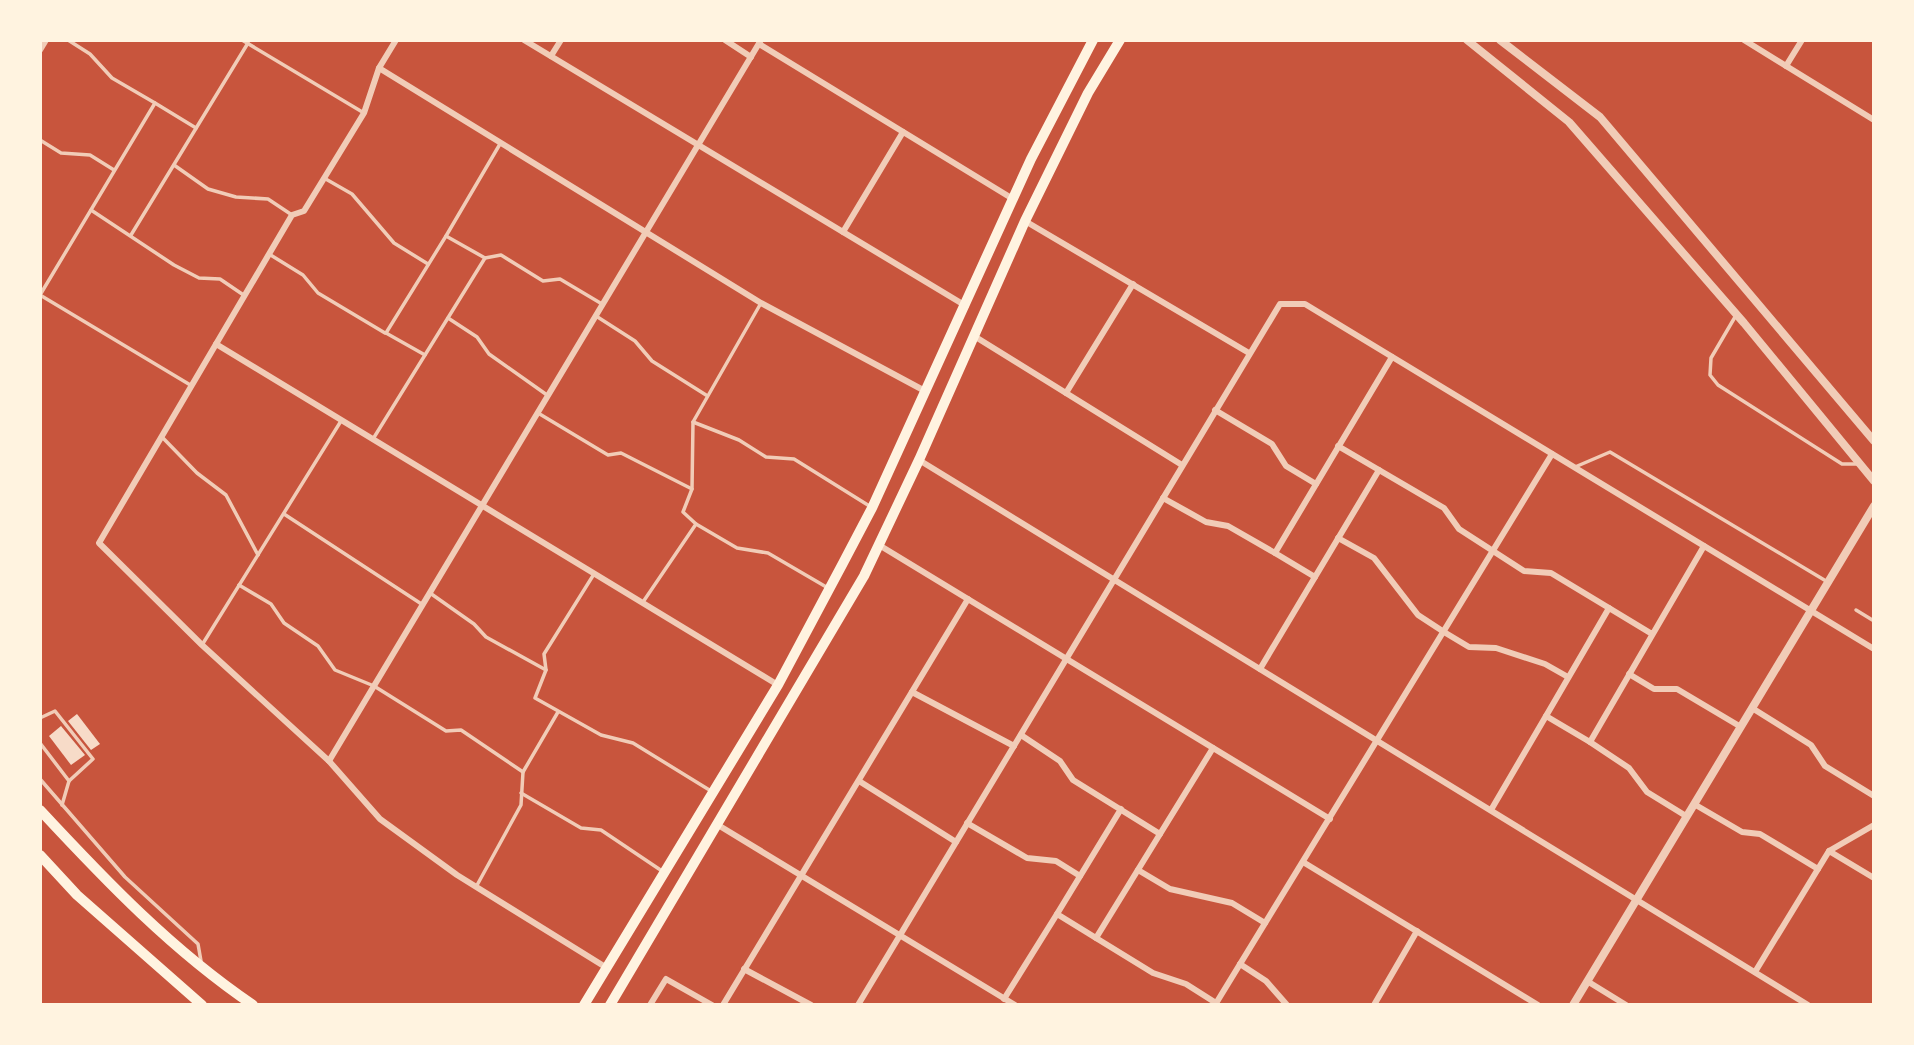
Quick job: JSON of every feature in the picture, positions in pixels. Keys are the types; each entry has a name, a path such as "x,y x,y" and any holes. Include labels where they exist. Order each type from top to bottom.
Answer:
{"main road":[{"path":"584,1005 666,874 778,685 872,508 1013,199 1093,40"},
{"path":"610,1005 864,576 1026,221 1088,93 1120,40"},
{"path":"40,810 101,876 202,967 253,1005"},
{"path":"40,855 77,895 202,1005"}],"street":[{"path":"40,50 46,40"},
{"path":"396,40 379,68 363,114 304,211 292,215 99,543 202,645 330,761 380,819 476,887 607,968"},
{"path":"524,40 966,306"},
{"path":"551,56 561,40"},
{"path":"725,40 751,57"},
{"path":"1467,40 1569,122 1737,315 1874,481"},
{"path":"1500,40 1600,117 1874,441"},
{"path":"1745,40 1874,120"},
{"path":"1786,66 1802,40"},
{"path":"330,761 760,42 1013,199"},
{"path":"379,68 761,303 925,391"},
{"path":"843,232 903,132"},
{"path":"1026,221 1249,353"},
{"path":"1066,393 1133,284"},
{"path":"858,1005 1280,304 1304,304 1874,649"},
{"path":"974,337 1182,465"},
{"path":"216,344 778,685"},
{"path":"1275,553 1392,357"},
{"path":"1215,410 1272,444 1286,466 1316,484"},
{"path":"1338,446 1444,508 1459,529 1524,571 1551,573 1653,634"},
{"path":"1057,914 1153,973 1186,984 1216,1004 1552,454"},
{"path":"919,460 1808,1005"},
{"path":"1260,669 1379,470"},
{"path":"1163,498 1206,522 1228,526 1315,577"},
{"path":"1573,1005 1874,506"},
{"path":"1338,538 1374,558 1418,615 1444,632 1469,647 1496,648 1545,664 1568,677"},
{"path":"878,544 1330,819"},
{"path":"1590,741 1704,546"},
{"path":"723,1005 968,599"},
{"path":"1491,810 1609,608"},
{"path":"1629,674 1654,689 1677,689 1741,727"},
{"path":"912,692 1014,746"},
{"path":"1752,708 1811,745 1825,766 1874,796"},
{"path":"1546,716 1590,741 1629,768 1647,792 1686,817"},
{"path":"1021,735 1060,761 1073,780 1160,834"},
{"path":"1096,938 1213,748"},
{"path":"859,781 956,842"},
{"path":"1694,804 1742,832 1760,834 1818,869"},
{"path":"1004,999 1121,810"},
{"path":"967,823 1027,858 1056,862 1080,876"},
{"path":"718,825 1014,1005"},
{"path":"1755,972 1829,851 1874,825"},
{"path":"1829,851 1874,878"},
{"path":"1303,862 1538,1005"},
{"path":"1138,870 1170,889 1232,903 1265,923"},
{"path":"1374,1005 1417,932"},
{"path":"1240,964 1266,981 1287,1005"},
{"path":"744,969 811,1005"},
{"path":"650,1005 666,979 712,1005"},
{"path":"1587,981 1626,1005"}],"lane":[{"path":"68,40 90,54 111,78 196,128"},
{"path":"242,40 363,114"},
{"path":"131,235 248,43"},
{"path":"155,103 40,295 192,386"},
{"path":"40,140 61,153 90,155 114,170"},
{"path":"386,333 501,142"},
{"path":"174,165 208,189 236,197 268,199 292,215"},
{"path":"324,178 352,194 394,243 428,264"},
{"path":"91,210 174,265 199,278 220,279 245,296"},
{"path":"446,236 485,258 501,255 543,281 560,279 603,305"},
{"path":"269,254 303,275 318,293 425,355"},
{"path":"373,439 485,258"},
{"path":"761,303 706,395 693,422 692,489 683,512 696,524 737,548 768,554 829,589"},
{"path":"1737,315 1711,358 1710,375 1718,385 1842,464 1860,464"},
{"path":"596,316 635,341 652,360 706,395"},
{"path":"448,318 477,337 489,355 549,395"},
{"path":"538,413 608,455 621,453 692,489"},
{"path":"202,645 341,420"},
{"path":"693,422 739,440 766,457 794,459 872,508"},
{"path":"162,437 197,473 226,495 258,555"},
{"path":"1574,467 1610,452 1828,582"},
{"path":"284,513 423,606"},
{"path":"642,604 696,524"},
{"path":"594,575 544,654 546,670 535,698 601,735 633,743 713,792"},
{"path":"239,585 271,604 284,623 318,646 335,670 374,686 446,731 461,730 523,772"},
{"path":"430,593 474,624 486,637 546,670"},
{"path":"1856,610 1874,621"},
{"path":"40,718 55,711 93,759 69,781 62,805"},
{"path":"476,887 521,805 523,772 558,712"},
{"path":"40,743 69,781"},
{"path":"40,779 125,877 198,944 202,967"},
{"path":"522,793 581,828 601,830 666,874"}],"building":[{"path":"77,714 100,744 91,750 68,721"},
{"path":"61,726 85,755 71,765 49,736"}]}
